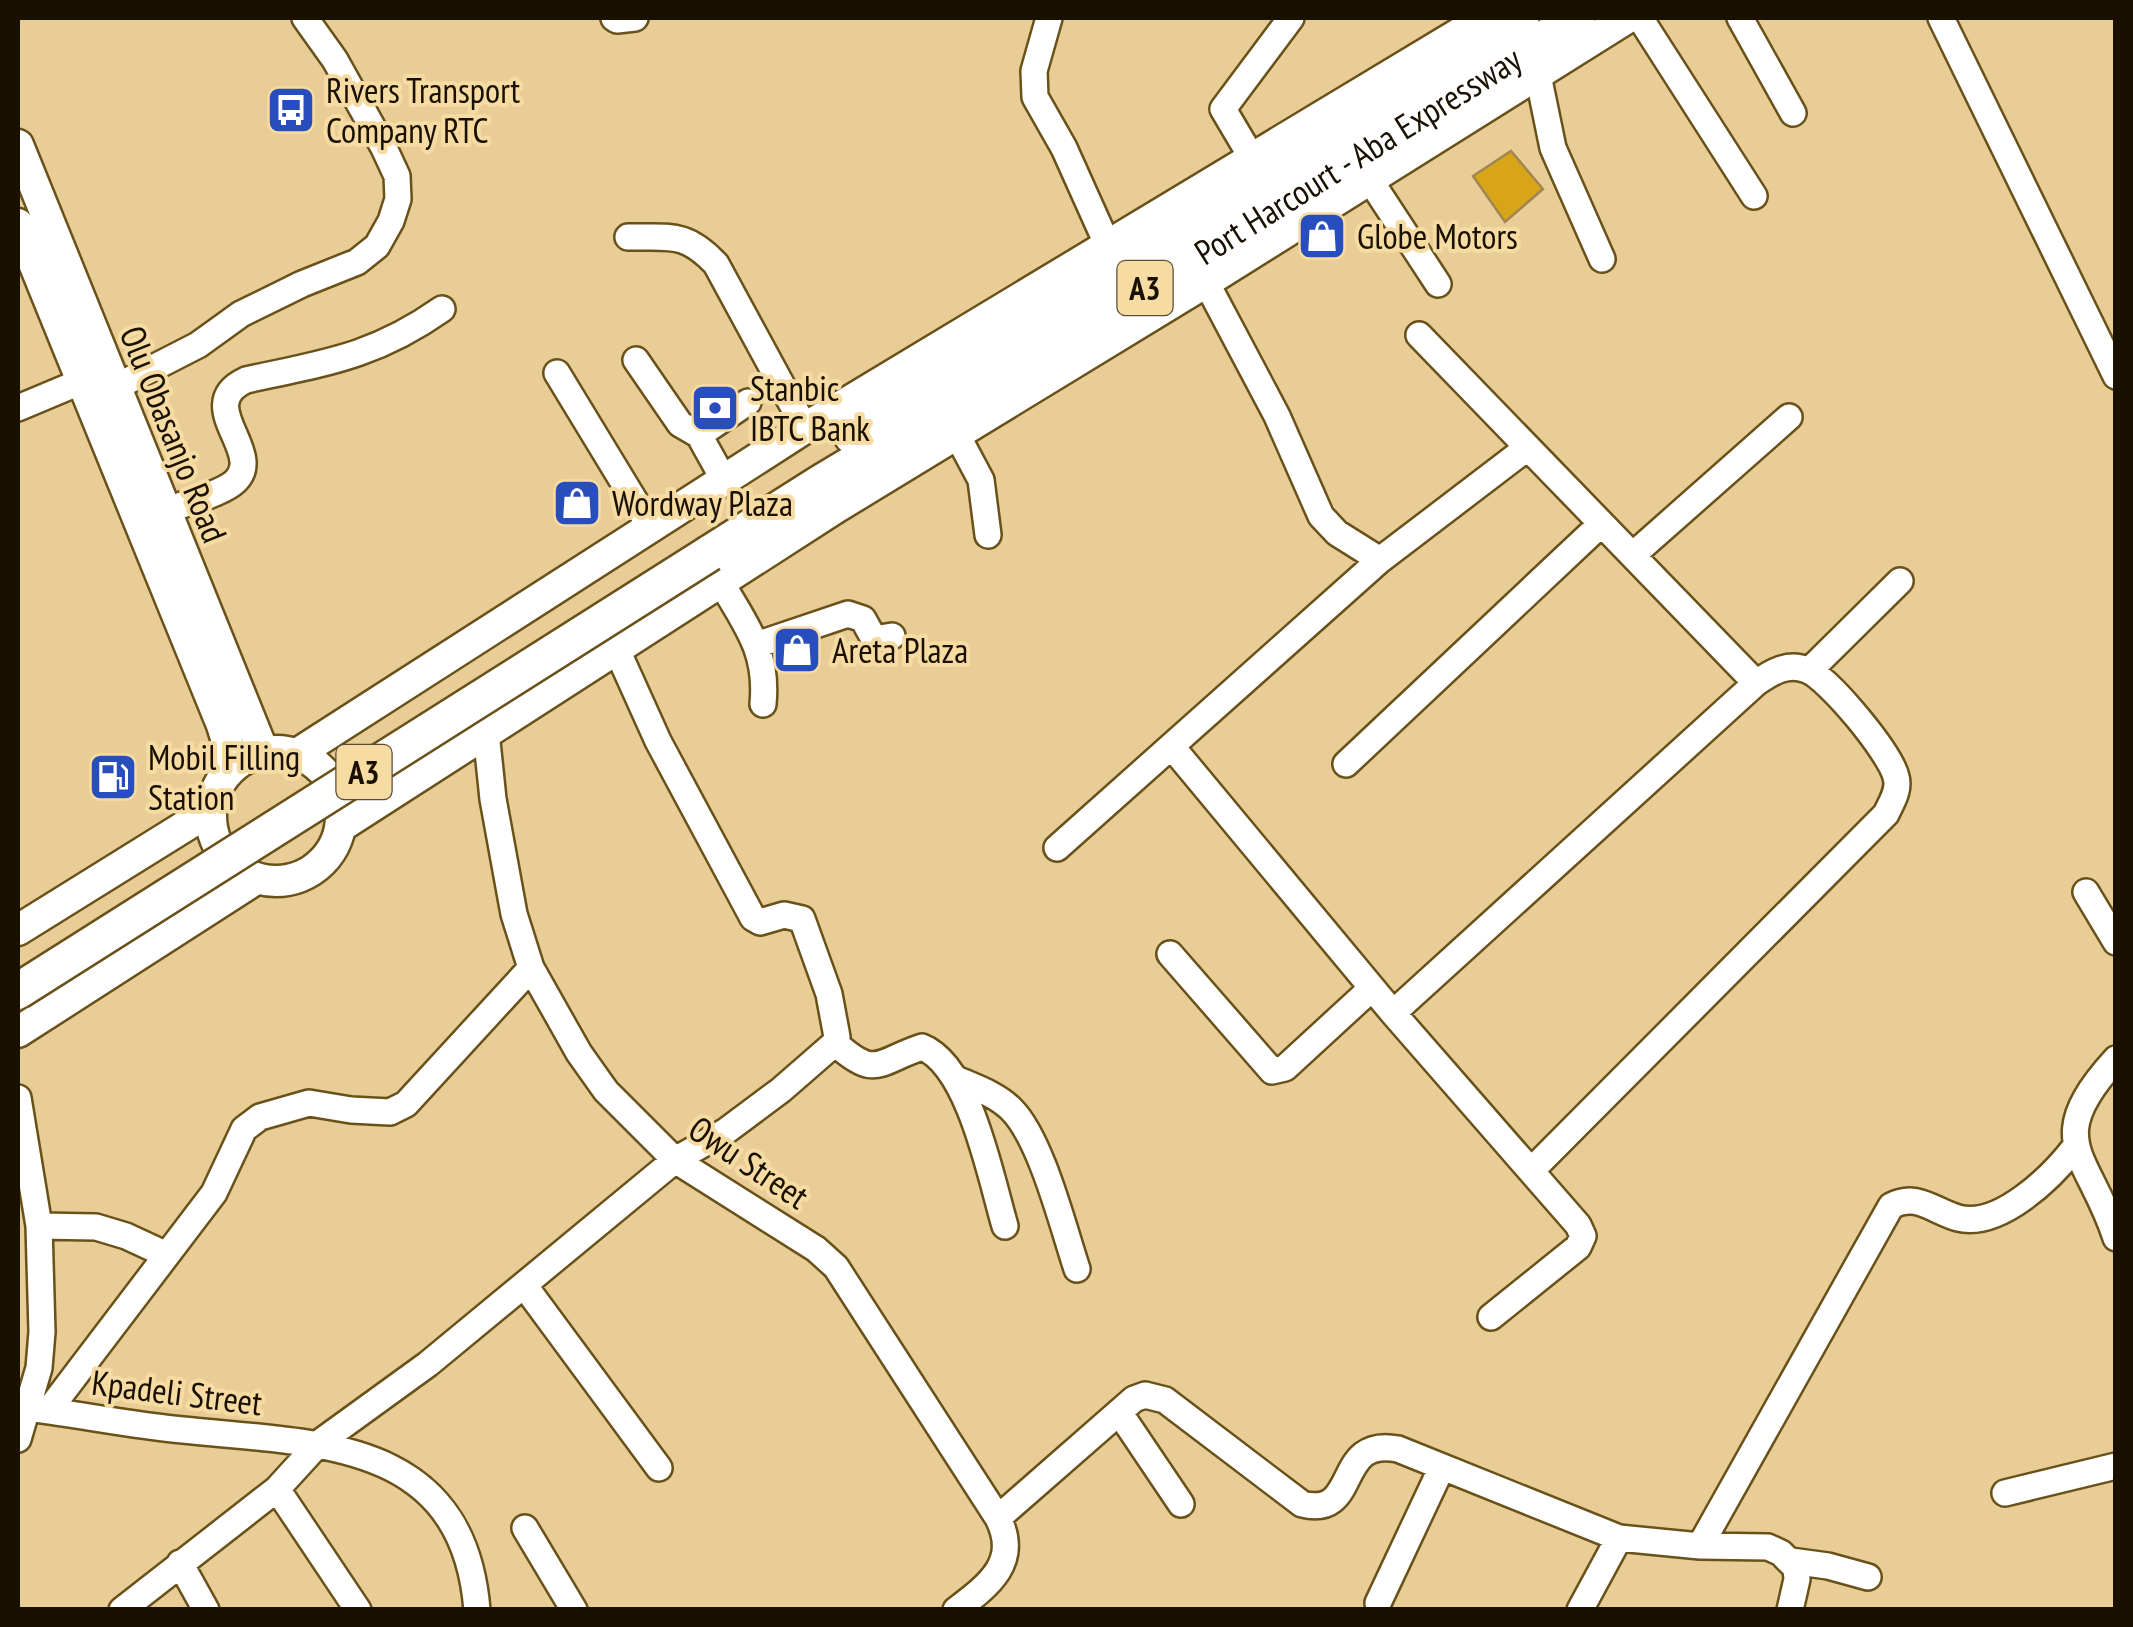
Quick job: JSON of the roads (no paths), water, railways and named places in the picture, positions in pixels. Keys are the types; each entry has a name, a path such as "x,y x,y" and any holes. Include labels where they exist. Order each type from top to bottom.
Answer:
{"highway":[{"name":"Port Harcourt - Aba Expressway","path":"18,964 711,557 799,468 1272,177 1521,18"},
{"name":"Port Harcourt - Aba Expressway","path":"18,990 711,557 822,482 1140,292 1577,18"}],"main road":[{"path":"297,754 804,428 1484,18"},
{"path":"340,827 618,650 711,557 956,434 1627,18"},
{"name":"Olu Obasanjo Road","path":"18,144 264,751"},
{"name":"Olu Obasanjo Road","path":"18,224 28,276 80,382 222,725 234,765"},
{"path":"264,751 297,754 314,762 336,791 340,809 340,827 324,860 310,872 275,882 238,870 224,856 214,838 211,810 220,780 234,765 264,751"},
{"path":"18,930 211,810"},
{"path":"18,1032 256,878"}],"street":[{"path":"114,388 198,345 241,314 356,262 377,246 391,221 398,198 397,176 334,60 305,18"},
{"path":"614,18 635,18"},
{"path":"1049,18 1034,71 1036,97 1064,148 1108,246"},
{"path":"1252,158 1223,109 1291,18"},
{"path":"1640,18 1754,196"},
{"path":"1740,18 1793,113"},
{"path":"1940,18 2116,376"},
{"path":"1538,75 1553,148 1602,258"},
{"path":"1370,180 1438,284"},
{"path":"628,238 682,238 697,244 716,264 804,428"},
{"path":"1206,282 1277,416 1321,516 1337,533 1380,560"},
{"path":"164,511 232,484 240,474 242,452 229,423 226,404 226,394 233,386 340,361 406,334 442,309"},
{"path":"1420,334 1756,683"},
{"path":"636,360 680,424 699,435 724,480"},
{"path":"557,373 650,526"},
{"path":"18,408 80,382"},
{"path":"699,435 748,402"},
{"path":"1634,554 1788,417"},
{"path":"956,434 981,480 988,535"},
{"path":"1058,848 1380,560 1528,448"},
{"path":"1346,764 1602,524"},
{"path":"711,557 763,662 763,704"},
{"path":"1810,670 1900,581"},
{"path":"756,645 848,614 863,619 874,638 892,636"},
{"path":"122,1610 277,1489 320,1443 428,1364 675,1160 726,1131 834,1043 837,1037 829,994 802,919 784,915 760,922 753,918 658,741 618,650"},
{"path":"1393,1014 1756,683 1782,668 1810,670 1827,684 1888,758 1897,778 1886,814 1532,1170"},
{"name":"Owu Street","path":"486,732 493,799 511,894 532,968 579,1053 606,1091 675,1160 816,1248 836,1266 998,1518 1007,1539 1002,1564 992,1579 956,1610"},
{"path":"1172,747 1393,1014 1578,1226 1582,1236 1578,1247 1491,1317"},
{"path":"2086,892 2111,920"},
{"path":"1170,954 1272,1071 1285,1068 1372,988"},
{"path":"31,1409 167,1255 214,1193 244,1129 260,1117 309,1103 390,1112 406,1104 532,968"},
{"path":"834,1043 856,1062 870,1066 922,1047 950,1070 963,1093 1005,1226"},
{"path":"1700,1546 1891,1206 1912,1200 1962,1219 1980,1219 2027,1196 2057,1170 2075,1147 2081,1102 2116,1059"},
{"path":"956,1079 994,1096 1020,1119 1039,1158 1077,1268"},
{"path":"18,1098 38,1226 42,1332 31,1409 18,1439"},
{"path":"2075,1147 2116,1238"},
{"path":"38,1226 96,1227 167,1255"},
{"path":"524,1285 660,1468"},
{"path":"998,1518 1134,1399 1145,1395 1165,1400 1302,1504 1313,1507 1331,1501 1360,1457 1376,1446 1398,1449 1619,1538 1700,1546 1768,1547 1791,1560 1868,1577"},
{"name":"Kpadeli Street","path":"31,1409 163,1428 320,1443 378,1460 410,1476 442,1508 475,1578 477,1610"},
{"path":"1119,1412 1181,1504"},
{"path":"2006,1493 2116,1466"},
{"path":"1378,1602 1442,1467"},
{"path":"277,1489 358,1610"},
{"path":"525,1528 574,1610"},
{"path":"1580,1610 1619,1538"},
{"path":"1790,1610 1797,1579 1791,1560"},
{"path":"180,1563 206,1610"}],"place":[{"name":"Rivers Transport Company RTC","path":"291,110"},
{"name":"Globe Motors","path":"1322,236"},
{"name":"Stanbic IBTC Bank","path":"715,408"},
{"name":"Wordway Plaza","path":"577,503"},
{"name":"Areta Plaza","path":"797,650"},
{"name":"Mobil Filling Station","path":"113,777"}]}
